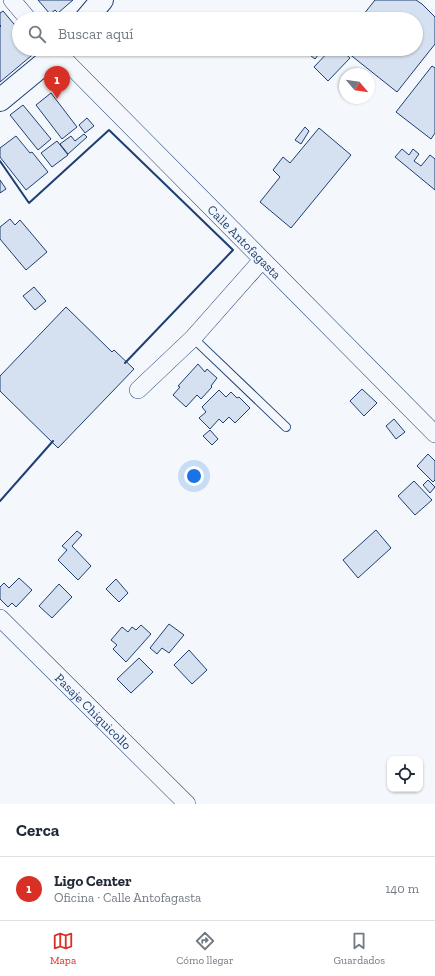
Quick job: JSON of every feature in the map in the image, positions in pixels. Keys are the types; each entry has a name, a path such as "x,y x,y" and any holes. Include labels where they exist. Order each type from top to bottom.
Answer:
{"main road":[{"path":"92,12 102,0"},
{"path":"0,100 50,56"}],"street":[{"path":"12,0 22,12"},
{"name":"Calle Antofagasta","path":"63,56 262,260 435,434"},
{"path":"138,390 193,338 262,260"},
{"name":"Pasaje Chiquicollo","path":"0,618 187,804"}],"lane":[{"path":"193,338 286,427"}],"building":[{"path":"38,0 73,0 59,12 55,10 52,12 48,12"},
{"path":"375,0 416,0 435,17 435,44 397,92 375,74 375,68 367,68 352,56 423,56 423,12 366,12"},
{"path":"3,11 12,22 12,56 31,56 0,82 1,26 0,13"},
{"path":"324,56 348,56 350,58 328,81 314,67"},
{"path":"432,66 435,68 435,133 431,139 396,112"},
{"path":"51,93 77,127 62,139 36,105"},
{"path":"23,105 51,139 38,150 10,115"},
{"path":"87,118 94,126 85,133 79,125"},
{"path":"305,127 309,131 301,144 295,140"},
{"path":"319,128 351,155 291,228 260,202 280,177 273,170 283,157 290,163"},
{"path":"84,134 87,137 68,154 60,144 71,136 75,141"},
{"path":"16,136 30,153 32,152 48,172 26,190 0,157 0,148"},
{"path":"57,141 68,155 52,167 41,153"},
{"path":"402,149 409,155 413,149 419,154 414,161 421,166 430,155 435,159 435,190 395,157"},
{"path":"0,180 6,189 0,193"},
{"path":"10,219 15,225 20,220 47,252 26,270 0,239 0,227"},
{"path":"34,287 46,301 35,310 23,296"},
{"path":"66,307 112,352 114,350 134,369 58,448 0,391 0,376"},
{"path":"198,364 205,372 207,369 217,378 211,386 212,387 201,399 197,395 186,407 173,395 180,387 178,386"},
{"path":"362,389 377,403 364,416 350,401"},
{"path":"219,390 226,397 231,392 237,398 239,397 250,408 235,423 229,417 223,423 219,419 210,429 199,418 206,412 202,407"},
{"path":"394,419 405,432 396,439 386,426"},
{"path":"210,430 218,439 212,445 203,436"},
{"path":"428,454 435,461 435,480 433,482 417,466"},
{"path":"428,480 435,487 430,493 423,485"},
{"path":"414,481 432,500 415,515 398,496"},
{"path":"376,530 391,548 358,578 343,560"},
{"path":"77,531 82,535 72,546 91,566 78,580 58,560 67,550 62,546"},
{"path":"19,578 32,590 16,607 12,603 8,607 0,599 0,587 4,583 9,588"},
{"path":"116,579 128,593 119,602 106,589"},
{"path":"59,584 72,597 52,618 39,606"},
{"path":"169,624 184,635 169,653 162,648 157,654 150,648"},
{"path":"141,625 151,634 126,662 113,649 117,645 111,640 122,627 128,632 132,627 136,630"},
{"path":"189,650 207,670 192,684 174,665"},
{"path":"139,658 153,672 131,693 117,679"}],"wall":[{"path":"0,161 29,203 109,130 233,250 125,363"},
{"path":"0,501 53,441"}],"place":[{"name":"Ligo Center","path":"57,99"}]}
